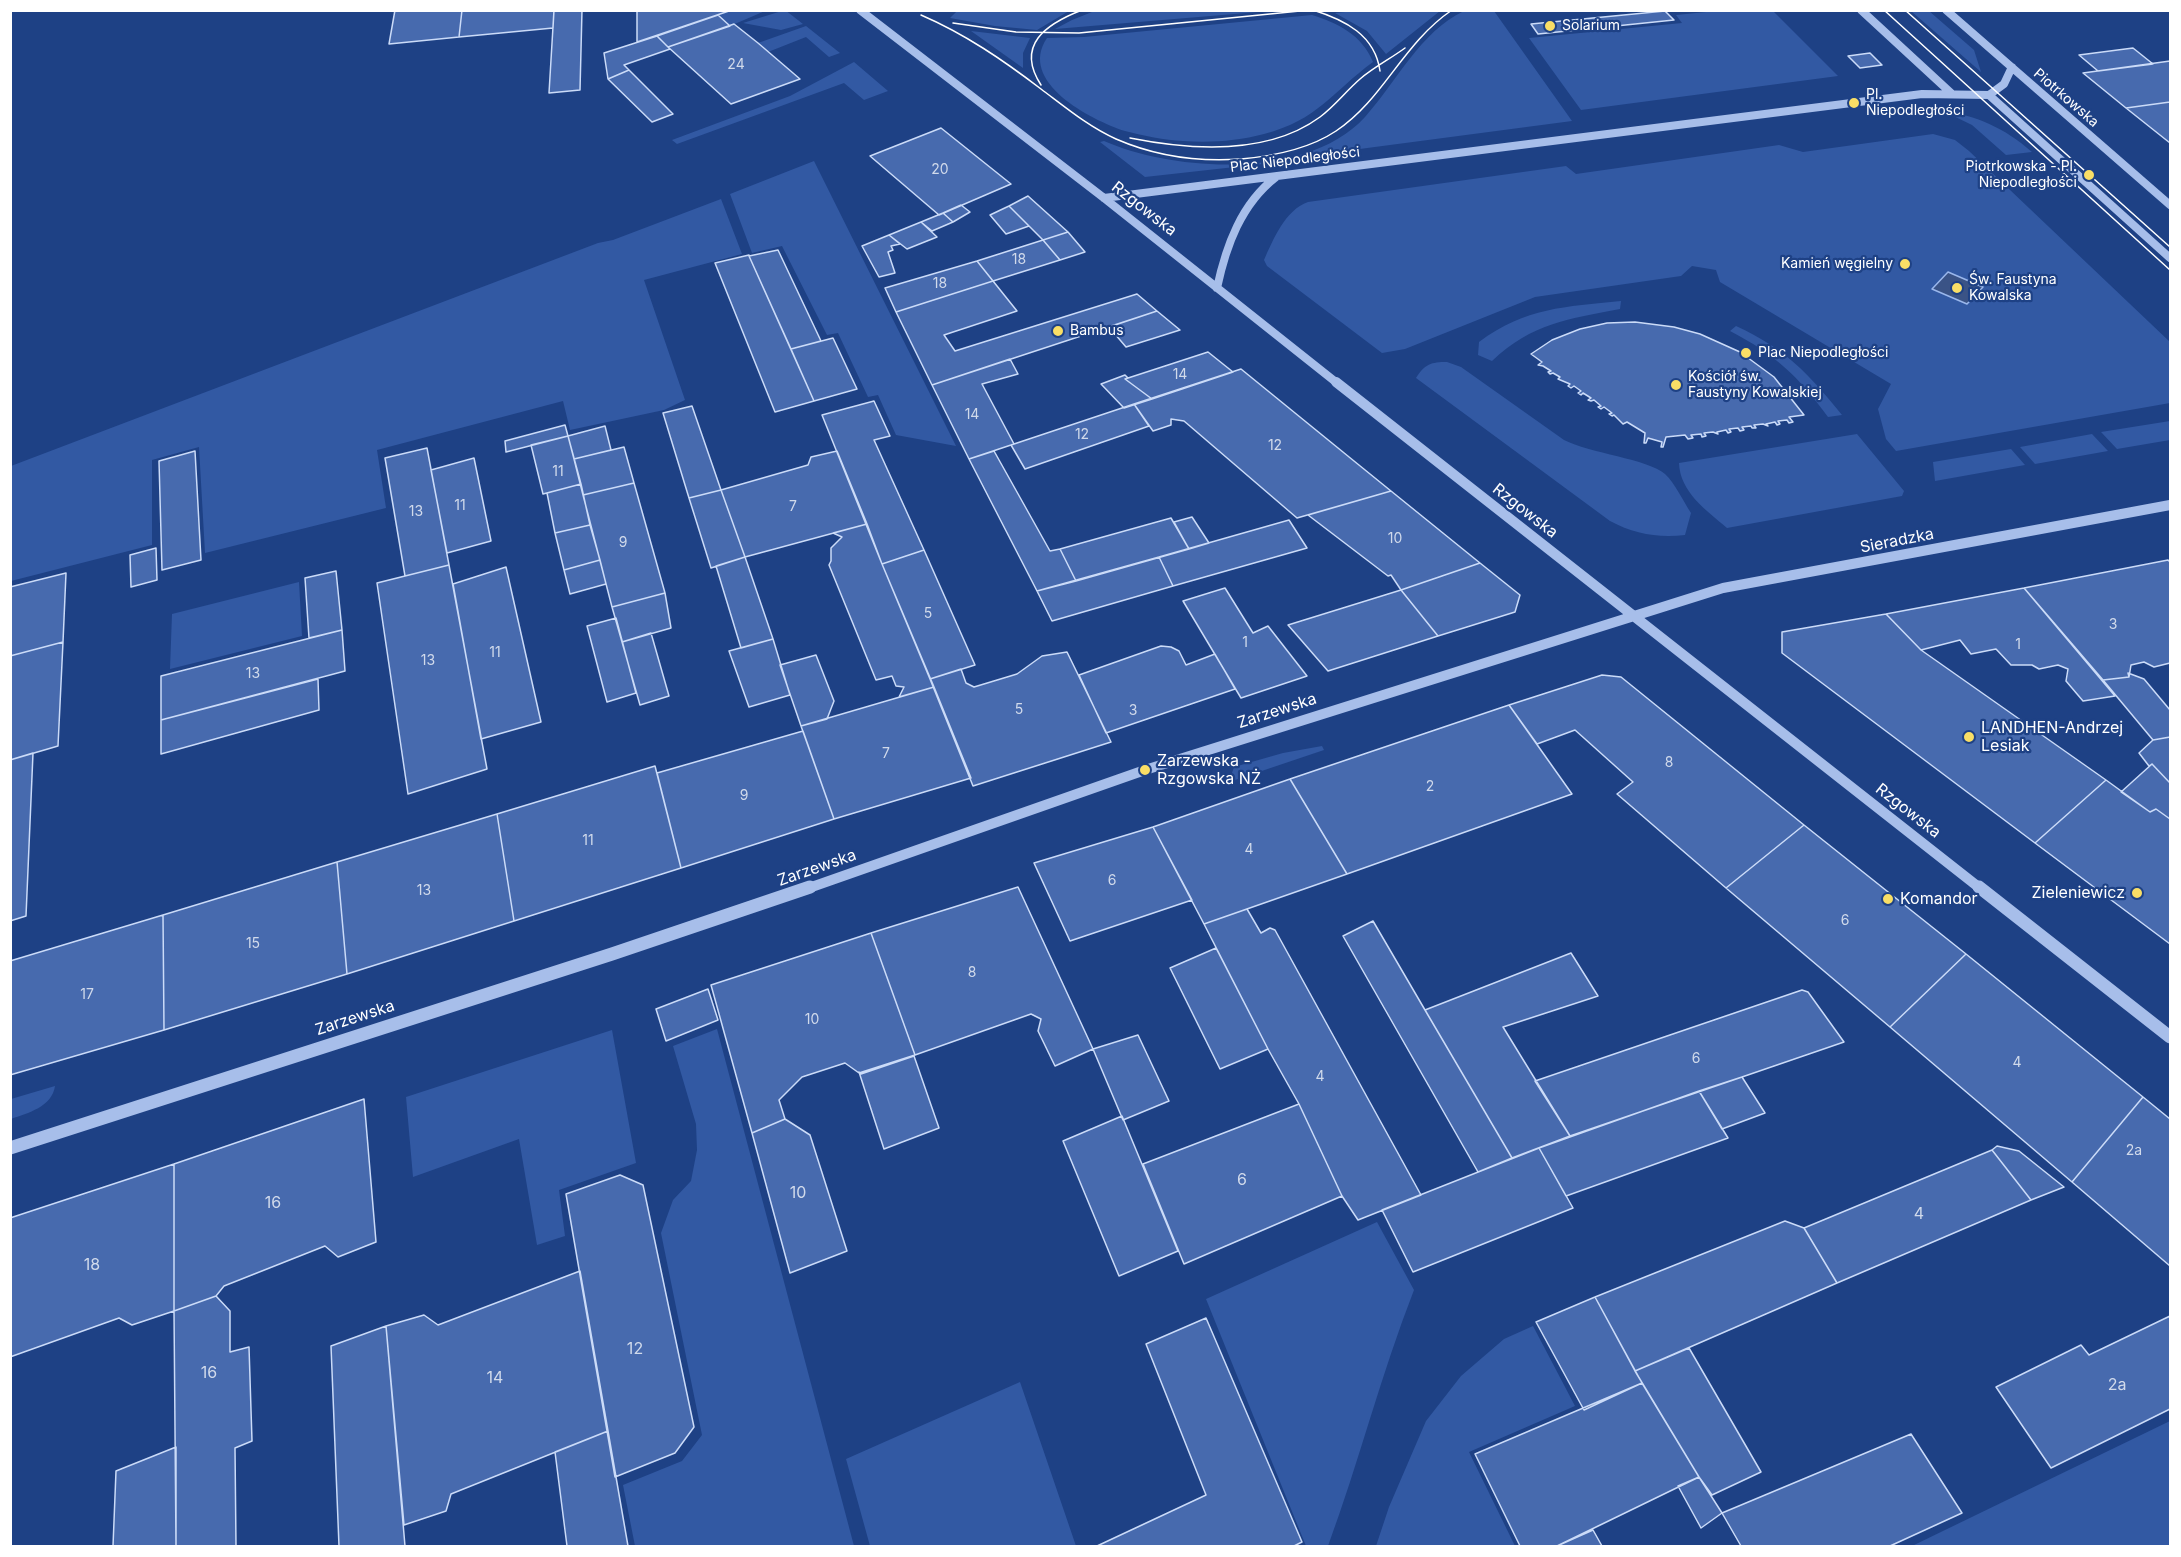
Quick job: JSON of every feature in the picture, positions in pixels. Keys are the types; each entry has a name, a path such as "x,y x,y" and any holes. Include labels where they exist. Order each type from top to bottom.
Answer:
{"street":[{"name":"Rzgowska","path":"860,10 1104,198 1633,617 2170,1037"},
{"path":"1861,10 1951,93"},
{"name":"Piotrkowska","path":"1946,10 2170,205"},
{"path":"2012,67 2008,80 1996,92 1989,95 2170,258"},
{"name":"Plac Niepodległości","path":"1104,198 1922,94 1989,95"},
{"path":"1217,288 1227,249 1254,196 1264,185 1279,176"},
{"name":"Sieradzka","path":"1633,617 1723,588 2170,505"},
{"name":"Zarzewska","path":"10,1148 382,1026 612,954 901,857 1145,770 1633,617"}],"shaded area":[{"path":"785,10 803,24 781,30 743,23"},
{"path":"1097,10 1270,10 1270,11 1055,29"},
{"path":"1726,10 1773,11 1838,76 1581,110 1529,38 1682,23 1676,15"},
{"path":"732,11 765,11 730,26 718,15"},
{"path":"957,11 1069,11 1037,30 950,18"},
{"path":"1440,11 1386,54 1367,31 1335,13"},
{"path":"1464,11 1494,11 1572,121 1299,157 1271,163 1145,177 1100,142 1104,141 1167,159 1203,164 1240,164 1276,160 1310,152 1340,137 1365,117 1410,58 1434,31"},
{"path":"1911,11 1929,11 1974,50 1981,72"},
{"path":"1312,15 1340,26 1356,37 1373,62 1311,113 1283,128 1264,134 1224,141 1193,142 1161,139 1125,131 1094,118 1062,97 1050,84 1042,70 1040,54 1047,38 1084,37"},
{"path":"806,26 840,53 829,57 806,37 768,52 758,43"},
{"path":"971,31 1030,38 1023,53 1023,68"},
{"path":"854,62 888,91 864,100 844,83 677,144 672,140 790,96"},
{"path":"1941,110 1990,124 2032,152 2006,155 1972,125"},
{"path":"1933,134 1955,140 1969,151 2170,342 2170,403 1896,451 1886,439 1878,409 1891,384 1720,282 1716,270 1692,266 1681,276 1535,297 1405,349 1382,353 1267,266 1264,260 1286,219 1308,202 1566,166 1576,174 1779,145 1803,152"},
{"path":"814,161 956,446 896,435 878,395 868,397 838,333 827,335 782,246 752,253 730,194"},
{"path":"721,199 742,254 644,280 685,400 664,410 570,430 563,401 377,450 386,508 205,553 199,447 152,460 152,545 11,581 11,466 598,243 613,240"},
{"path":"1948,272 1983,287 1967,304 1932,289"},
{"path":"1621,301 1620,309 1552,324 1537,330 1507,348 1492,361 1478,355 1479,342 1496,330 1530,315 1564,307"},
{"path":"1736,326 1769,344 1795,363 1842,415 1828,417 1785,368 1760,349 1730,331"},
{"path":"1447,362 1461,367 1564,440 1588,449 1646,464 1665,474 1676,487 1691,513 1685,535 1646,534 1610,521 1416,378 1429,365"},
{"path":"2170,421 2170,440 2117,449 2101,432"},
{"path":"1857,434 1904,491 1902,496 1727,528 1689,492 1680,473 1679,463"},
{"path":"2092,434 2108,451 2035,464 2020,447"},
{"path":"2011,449 2025,465 1935,481 1933,462"},
{"path":"299,582 302,636 170,669 172,614"},
{"path":"1322,746 1324,750 1229,782 1234,767 1283,753"},
{"path":"717,1029 854,1546 635,1546 623,1485 682,1461 702,1435 661,1233 673,1200 691,1181 697,1150 696,1124 673,1046"},
{"path":"612,1030 636,1163 559,1190 565,1236 537,1245 519,1139 413,1177 406,1097"},
{"path":"55,1086 53,1093 44,1104 11,1119 11,1099"},
{"path":"1377,1222 1414,1290 1328,1546 1306,1546 1206,1299"},
{"path":"1533,1326 1575,1406 1469,1452 1515,1546 1376,1546 1389,1507 1426,1421 1461,1376 1504,1339"},
{"path":"1020,1382 1076,1546 870,1546 846,1459"},
{"path":"2170,1421 2170,1546 1912,1546"}],"building":[{"path":"395,10 462,10 459,37 389,44"},
{"path":"462,10 554,10 553,28 459,37"},
{"path":"554,10 582,10 580,90 549,93"},
{"path":"637,10 732,10 637,42"},
{"path":"1665,11 1674,20 1538,34 1531,24"},
{"path":"718,15 730,26 668,47 657,36"},
{"path":"734,24 800,79 731,104 668,47"},
{"path":"657,36 670,49 624,65 629,70 608,79 604,53"},
{"path":"2133,48 2153,64 2098,71 2079,55"},
{"path":"1870,53 1882,65 1860,68 1848,56"},
{"path":"2170,61 2170,102 2126,108 2083,73"},
{"path":"629,70 673,114 652,122 608,79"},
{"path":"2170,102 2170,143 2126,108"},
{"path":"941,128 1011,184 939,215 870,156"},
{"path":"1028,196 1068,232 1043,240 1009,206"},
{"path":"961,205 970,212 953,222 943,213"},
{"path":"1009,206 1029,226 1006,234 990,215"},
{"path":"943,213 953,222 932,231 921,222"},
{"path":"921,222 937,237 907,249 889,235"},
{"path":"1068,232 1085,252 1060,260 1043,240"},
{"path":"889,235 900,244 891,246 893,250 888,252 895,273 879,277 862,246"},
{"path":"1043,240 1060,260 993,281 977,261"},
{"path":"778,250 821,341 791,349 749,256"},
{"path":"749,255 814,401 775,412 715,263"},
{"path":"977,261 993,281 896,312 885,288"},
{"name":"Bambus","path":"993,281 1017,311 944,335 955,351 1137,294 1157,311 932,385 896,312"},
{"path":"1157,311 1180,330 1126,347 1109,327"},
{"name":"Kościół św. Faustyny Kowalskiej","path":"1635,322 1674,327 1700,334 1740,352 1774,377 1804,415 1789,417 1793,422 1789,423 1787,420 1778,421 1780,424 1777,425 1775,422 1766,424 1768,426 1754,425 1756,428 1742,427 1744,430 1740,431 1738,428 1729,429 1731,432 1728,433 1726,430 1717,432 1718,434 1704,433 1706,436 1691,435 1693,438 1688,439 1685,435 1666,437 1661,447 1662,442 1648,438 1644,443 1645,433 1627,422 1623,424 1614,415 1609,414 1612,413 1604,407 1601,409 1598,407 1601,406 1594,400 1588,400 1591,398 1578,393 1581,391 1574,386 1571,388 1568,386 1570,384 1558,379 1560,377 1553,373 1550,374 1548,372 1551,371 1538,365 1542,362 1531,354 1552,340 1580,329 1607,323"},
{"path":"833,338 857,389 814,401 791,349"},
{"path":"1208,352 1233,372 1152,399 1125,379"},
{"path":"1010,359 1018,374 982,384 1014,444 969,459 932,385"},
{"path":"1241,369 1391,491 1297,518 1184,421 1171,419 1171,425 1153,431 1134,404"},
{"path":"1125,375 1128,378 1125,379 1152,399 1124,408 1101,384"},
{"path":"874,401 890,436 874,440 924,550 882,564 822,415"},
{"path":"1134,404 1149,426 1025,469 1011,445"},
{"path":"692,406 721,490 689,498 663,413"},
{"path":"565,425 568,436 506,452 505,441"},
{"path":"605,426 611,450 574,459 568,436"},
{"path":"568,436 581,484 543,494 531,445"},
{"path":"624,447 634,483 583,495 574,459"},
{"path":"427,448 449,565 405,576 385,458"},
{"path":"195,451 201,560 162,570 159,461"},
{"path":"837,451 867,524 745,557 721,490 808,465 811,457"},
{"path":"994,451 1050,551 1060,549 1076,581 1037,591 969,459"},
{"path":"474,458 491,541 447,553 431,470"},
{"path":"634,483 665,593 612,607 583,495"},
{"path":"581,484 590,525 555,533 547,493"},
{"path":"721,490 745,557 711,568 689,498"},
{"path":"1391,491 1480,563 1401,590 1391,575 1388,576 1308,515"},
{"path":"1192,517 1209,543 1189,549 1174,522"},
{"path":"1171,518 1189,549 1076,581 1060,549"},
{"path":"1289,520 1307,548 1173,586 1159,557"},
{"path":"867,524 934,687 899,697 904,687 896,686 892,676 876,680 829,565 831,548 842,537 833,533"},
{"path":"590,525 600,560 564,570 555,533"},
{"path":"156,548 157,580 131,587 130,555"},
{"path":"924,550 975,665 930,679 882,564"},
{"path":"745,557 773,639 741,648 716,566"},
{"path":"1159,557 1173,586 1052,621 1037,591"},
{"path":"600,560 606,584 570,594 564,570"},
{"path":"2168,560 2170,562 2170,663 2154,667 2144,662 2131,665 2129,677 2103,680 2024,588"},
{"path":"1480,563 1520,595 1515,612 1438,636 1401,590"},
{"path":"449,565 487,769 408,794 377,583"},
{"path":"506,567 541,722 481,739 453,584"},
{"path":"336,571 342,630 309,638 305,578"},
{"path":"66,573 63,642 10,656 10,587"},
{"path":"1225,588 1253,633 1268,626 1307,676 1241,698 1183,601"},
{"path":"2024,588 2115,696 2083,701 2066,681 2068,669 2058,665 2039,669 2032,665 2011,665 1996,649 1971,654 1960,640 1921,650 1886,614"},
{"path":"1401,590 1438,636 1328,671 1288,625"},
{"path":"665,593 671,628 622,642 612,607"},
{"name":"LANDHEN-Andrzej Lesiak","path":"1886,614 1921,650 2106,780 2035,843 1782,653 1782,632"},
{"path":"616,618 636,693 607,702 587,626"},
{"path":"342,630 345,671 161,720 161,676"},
{"path":"651,633 669,696 640,705 622,642"},
{"path":"773,639 790,695 749,707 729,651"},
{"path":"63,642 58,746 10,760 10,656"},
{"path":"1161,646 1179,651 1186,665 1215,654 1235,689 1106,733 1079,675"},
{"path":"1067,652 1111,742 973,786 930,679 961,669 966,683 974,687 1017,674 1042,656"},
{"path":"816,655 834,701 827,719 801,726 780,665"},
{"path":"2128,673 2144,679 2170,710 2170,737 2153,740 2103,680 2129,677"},
{"path":"1602,675 1621,677 1804,825 1726,888 1617,794 1633,782 1575,730 1537,744 1509,705"},
{"path":"318,679 319,710 161,754 161,720"},
{"path":"934,687 971,778 834,819 801,726"},
{"path":"1509,705 1572,794 1347,874 1290,779"},
{"path":"803,731 834,819 681,868 657,773"},
{"path":"2170,737 2170,783 2152,764 2149,766 2139,753 2153,740"},
{"path":"33,753 26,916 10,921 10,760"},
{"path":"2152,764 2170,783 2170,819 2156,809 2150,812 2121,792"},
{"path":"655,766 681,868 514,921 497,814"},
{"path":"1290,779 1347,874 1204,924 1153,827"},
{"name":"Zieleniewicz","path":"2106,780 2150,812 2156,809 2170,819 2170,944 2035,843"},
{"path":"497,814 514,921 347,974 337,862"},
{"path":"1804,825 1966,954 1890,1027 1726,888"},
{"path":"1153,827 1192,900 1070,941 1034,863"},
{"path":"337,862 347,974 164,1030 163,915"},
{"path":"1018,887 1093,1049 1055,1066 1038,1031 1041,1019 1031,1014 915,1055 871,933"},
{"path":"1247,909 1261,933 1270,928 1275,930 1421,1195 1358,1220 1342,1196 1299,1104 1204,924"},
{"path":"163,915 164,1030 10,1075 10,961"},
{"path":"1373,921 1512,1158 1478,1172 1343,936"},
{"path":"871,933 915,1055 859,1073 845,1063 802,1077 779,1100 785,1119 752,1133 711,985"},
{"path":"1216,948 1268,1049 1220,1069 1170,968"},
{"path":"1571,953 1598,996 1503,1027 1570,1136 1512,1158 1425,1010"},
{"path":"1966,954 2143,1097 2072,1182 1890,1027"},
{"path":"708,989 718,1020 666,1041 656,1009"},
{"path":"1802,990 1808,992 1844,1042 1570,1136 1535,1081"},
{"path":"1138,1035 1169,1101 1123,1120 1093,1049"},
{"path":"914,1056 939,1128 884,1149 859,1072 861,1074"},
{"path":"1742,1077 1765,1113 1722,1129 1699,1091"},
{"path":"1699,1091 1728,1138 1566,1196 1539,1148"},
{"path":"2143,1097 2170,1119 2170,1266 2072,1182"},
{"path":"364,1099 376,1242 338,1257 325,1246 224,1286 216,1296 174,1311 174,1164"},
{"path":"1299,1104 1342,1196 1184,1264 1143,1164"},
{"path":"1122,1116 1178,1251 1119,1276 1063,1141"},
{"path":"785,1119 810,1135 847,1251 790,1273 752,1133"},
{"path":"1997,1146 2019,1151 2064,1187 2031,1200 1992,1150"},
{"path":"1539,1148 1573,1208 1413,1272 1382,1210"},
{"path":"1992,1150 2031,1200 1837,1283 1804,1228"},
{"path":"174,1164 174,1311 132,1325 119,1318 10,1357 10,1218"},
{"path":"620,1175 643,1185 694,1427 675,1453 615,1477 566,1194"},
{"path":"1785,1221 1804,1228 1837,1283 1635,1371 1595,1297"},
{"path":"580,1271 608,1431 451,1494 446,1511 404,1525 386,1326 424,1315 438,1325"},
{"path":"216,1296 230,1311 230,1352 249,1347 252,1441 235,1448 236,1546 176,1546 174,1311"},
{"path":"1595,1297 1642,1383 1584,1410 1536,1322"},
{"path":"2170,1316 2170,1409 2051,1468 1996,1387 2081,1345 2089,1355"},
{"path":"1206,1318 1302,1542 1294,1546 1097,1546 1206,1495 1146,1344"},
{"path":"386,1326 405,1546 339,1546 331,1346"},
{"path":"1689,1348 1761,1472 1712,1495 1635,1371"},
{"path":"1642,1383 1699,1477 1557,1546 1520,1546 1475,1454"},
{"path":"608,1431 628,1546 567,1546 555,1452"},
{"path":"1911,1434 1962,1513 1890,1546 1741,1546 1722,1513"},
{"path":"176,1447 176,1546 113,1546 116,1471"},
{"path":"1699,1477 1722,1513 1701,1528 1678,1486"},
{"path":"1593,1530 1602,1546 1557,1546"}],"tram line":[{"path":"1043,32 1057,22 1082,10"},
{"path":"1043,32 1079,33 1310,10"},
{"path":"1313,10 1347,24 1357,31 1372,48 1379,66"},
{"path":"921,15 983,48 1068,110 1116,139 1162,154 1225,160 1253,158 1291,151 1314,143 1336,131 1353,118 1381,88 1420,39 1452,10"},
{"path":"1884,10 2170,270"},
{"path":"1905,10 2170,247"},
{"path":"953,23 1016,32 1043,32"},
{"path":"1041,85 1031,58 1033,47 1043,32"},
{"path":"1379,66 1405,48"},
{"path":"1130,138 1203,147 1228,147 1276,138 1299,130 1320,117 1360,79 1379,66"},
{"path":"1379,66 1380,71"}],"place":[{"name":"Solarium","path":"1550,26"},
{"name":"Pl. Niepodległości","path":"1854,103"},
{"name":"Piotrkowska - Pl. Niepodległości","path":"2089,175"},
{"name":"Kamień węgielny","path":"1905,264"},
{"name":"Św. Faustyna Kowalska","path":"1957,288"},
{"name":"Bambus","path":"1058,331"},
{"name":"Plac Niepodległości","path":"1746,353"},
{"name":"Kościół św. Faustyny Kowalskiej","path":"1676,385"},
{"name":"LANDHEN-Andrzej Lesiak","path":"1969,737"},
{"name":"Zarzewska - Rzgowska NŻ","path":"1145,770"},
{"name":"Zieleniewicz","path":"2137,893"},
{"name":"Komandor","path":"1888,899"}]}
